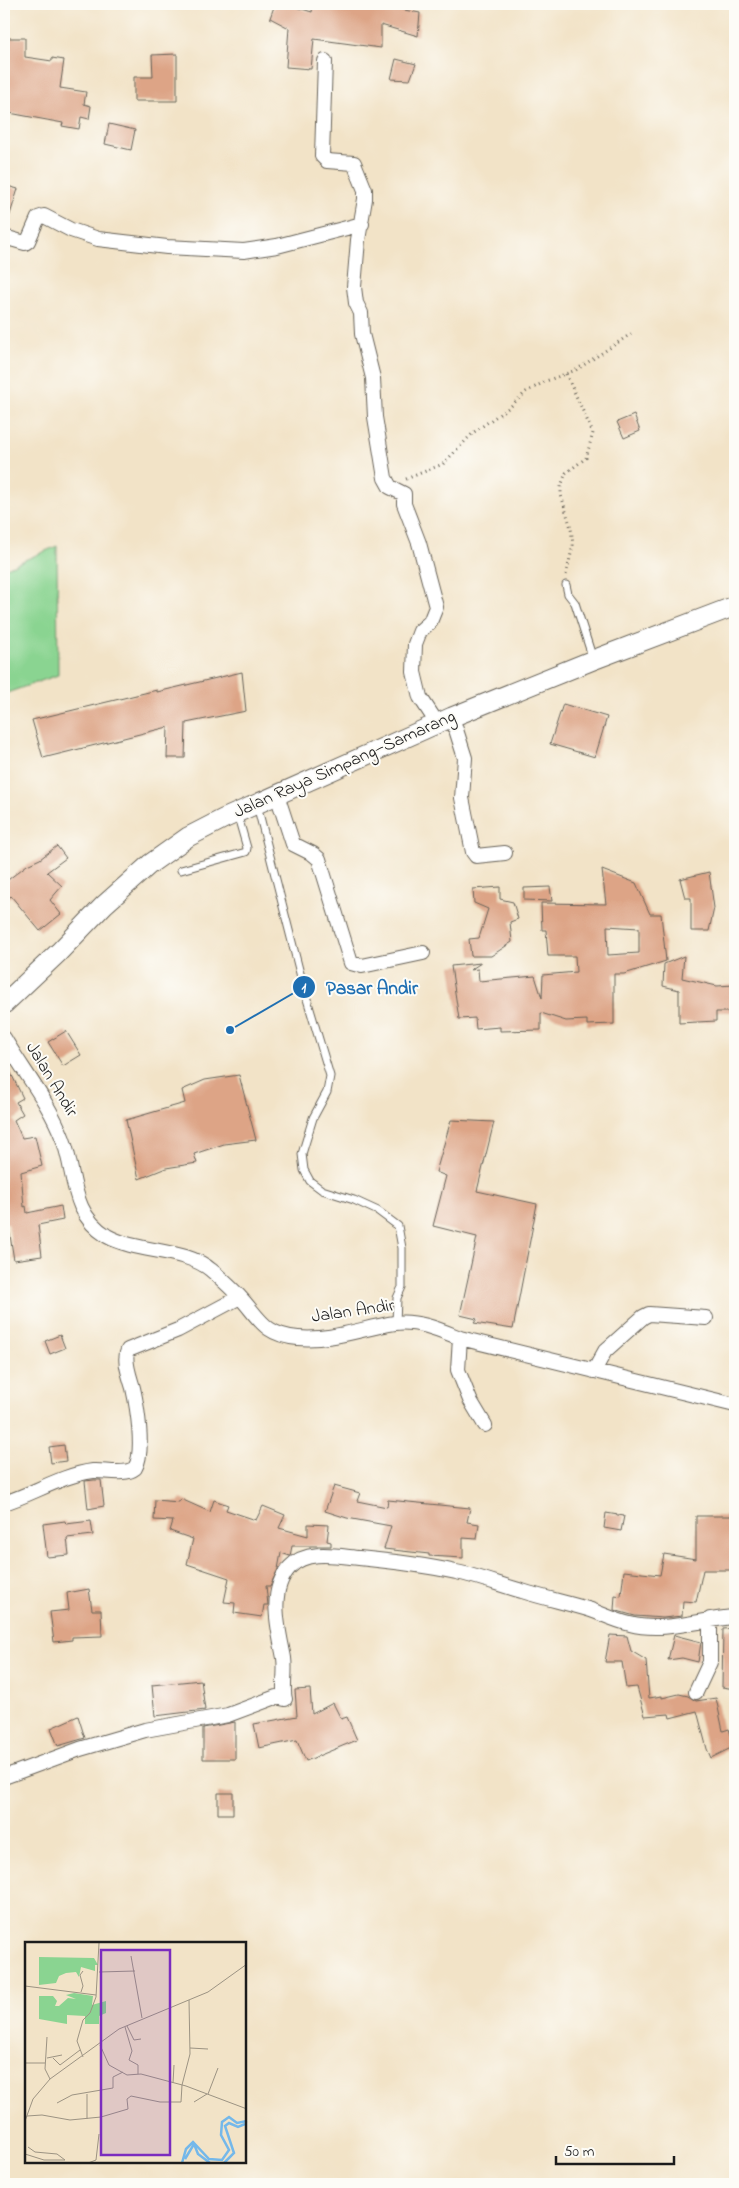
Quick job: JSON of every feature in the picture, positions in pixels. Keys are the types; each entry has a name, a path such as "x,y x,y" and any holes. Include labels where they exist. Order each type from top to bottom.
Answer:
{"main road":[{"name":"Jalan Raya Simpang—Samarang","path":"4,1004 59,952 104,905 150,864 188,837 237,813 445,720 593,660 735,606"}],"street":[{"path":"324,61 322,156 327,161 354,163 365,190 354,287 356,302 361,313 362,334 373,378 379,450 385,478 390,486 404,494 404,504 419,543 435,597 436,607 430,622 420,632 415,644 414,672 420,697 445,720 465,758 462,798 473,852 476,856 505,853"},
{"path":"4,237 25,243 28,241 38,218 44,216 71,230 98,239 166,247 244,251 277,246 362,224"},
{"path":"277,795 293,844 319,859 350,963 362,966 423,953"},
{"name":"Jalan Andir","path":"4,1038 42,1098 63,1139 78,1201 90,1222 108,1236 190,1259 210,1268 240,1296 260,1324 275,1332 296,1338 327,1338 396,1323 428,1325 460,1338 735,1405"},
{"path":"4,1504 78,1474 93,1471 128,1471 135,1468 140,1452 135,1400 127,1362 128,1350 178,1330 240,1296"},
{"path":"594,1371 604,1351 649,1314 706,1318"},
{"path":"460,1338 458,1370 470,1400 485,1425"},
{"path":"4,1778 80,1749 145,1730 228,1715 276,1697 285,1700 283,1694 285,1664 276,1614 277,1599 279,1587 289,1568 304,1558 323,1555 393,1562 457,1572 590,1610 631,1624 656,1628 735,1617"},
{"path":"696,1692 710,1662 710,1619"}],"lane":[{"path":"566,585 568,594 575,603 593,660"},
{"path":"257,804 304,989 330,1076 327,1092 313,1118 302,1154 304,1170 310,1181 322,1190 378,1210 398,1226 402,1248 402,1287 397,1298 396,1323"},
{"path":"181,870 246,852 247,848 237,813"}],"path":[{"path":"390,486 443,464 474,432 511,406 526,392 546,381 566,374 599,356 634,332"},
{"path":"566,374 593,433 586,458 566,473 560,486 561,495 572,528 573,545 567,570 566,585"}],"green space":[{"path":"57,546 58,675 4,694 4,569"}],"building":[{"path":"275,4 285,4 312,12 313,4 373,4 420,13 418,36 381,25 381,48 314,39 311,69 286,67 289,28 270,18"},
{"path":"4,38 25,38 25,57 52,61 52,58 64,60 60,88 86,92 84,104 91,106 89,119 81,117 79,129 62,126 63,123 4,112"},
{"path":"177,54 177,101 134,101 134,77 153,77 152,55"},
{"path":"396,59 416,64 410,80 391,79"},
{"path":"109,124 135,130 131,150 105,144"},
{"path":"4,185 18,189 7,224 4,224"},
{"path":"634,415 640,431 624,438 617,422"},
{"path":"242,672 246,711 186,723 185,758 167,758 168,727 43,758 32,720"},
{"path":"563,704 607,717 595,757 550,744"},
{"path":"57,846 66,858 47,872 62,886 50,900 61,914 40,931 11,896 4,902 4,883 27,865 40,859"},
{"path":"602,870 636,883 650,914 661,914 666,961 624,974 614,974 614,1024 587,1025 587,1020 566,1021 541,1013 541,1030 500,1031 500,1027 476,1029 475,1018 459,1019 451,966 481,963 470,970 478,969 479,981 535,976 542,998 543,975 576,972 575,956 548,956 546,930 542,930 541,903 606,904","holes":["607,926 639,928 639,953 608,955"]},
{"path":"709,872 714,908 709,931 691,931 691,898 685,898 680,879"},
{"path":"500,887 500,899 513,902 518,919 510,922 512,942 491,956 471,956 469,939 479,938 488,909 474,903 473,889"},
{"path":"550,887 552,901 524,900 524,888"},
{"path":"684,956 682,978 717,986 734,985 733,1012 716,1012 716,1021 679,1023 679,990 663,986 664,964"},
{"path":"66,1031 81,1055 63,1066 48,1042"},
{"path":"4,1059 23,1098 16,1102 23,1114 14,1120 22,1138 35,1136 42,1166 21,1172 24,1207 26,1206 27,1213 61,1206 63,1220 38,1225 42,1256 14,1260 8,1223 4,1223"},
{"path":"239,1075 256,1140 224,1144 194,1154 197,1163 166,1168 139,1179 126,1120 185,1103 182,1090 205,1080"},
{"path":"451,1120 494,1122 477,1191 537,1204 513,1329 474,1323 477,1319 460,1315 477,1237 433,1226 446,1176 436,1172"},
{"path":"60,1335 65,1348 50,1354 45,1341"},
{"path":"64,1445 66,1461 51,1463 49,1447"},
{"path":"101,1480 104,1506 88,1509 85,1481"},
{"path":"334,1486 360,1493 357,1501 387,1507 388,1500 470,1508 467,1522 479,1524 477,1539 463,1538 463,1558 429,1556 429,1554 384,1549 391,1526 347,1518 325,1511"},
{"path":"181,1499 210,1512 214,1500 228,1505 226,1510 256,1520 263,1506 285,1515 279,1528 308,1536 308,1524 329,1525 327,1541 331,1542 331,1546 292,1546 290,1556 281,1553 278,1569 270,1586 266,1586 268,1605 264,1605 262,1617 234,1613 235,1603 224,1602 229,1578 187,1564 193,1539 170,1531 173,1521 154,1520 155,1500 179,1502"},
{"path":"606,1513 624,1516 621,1531 604,1528"},
{"path":"696,1516 735,1516 735,1570 703,1570 696,1602 683,1601 682,1616 663,1618 635,1616 614,1610 615,1595 621,1596 624,1571 660,1575 664,1554 696,1559"},
{"path":"65,1521 66,1524 91,1521 93,1535 67,1538 69,1555 47,1557 43,1524"},
{"path":"89,1589 92,1610 101,1610 102,1636 72,1637 72,1640 54,1642 50,1612 69,1610 67,1593"},
{"path":"735,1628 735,1689 722,1687 723,1629"},
{"path":"610,1635 627,1636 631,1651 646,1660 649,1698 662,1696 662,1698 679,1694 688,1696 696,1701 716,1698 723,1731 729,1729 735,1746 711,1758 697,1711 670,1718 669,1714 645,1716 637,1687 626,1688 622,1662 605,1662"},
{"path":"674,1635 701,1642 698,1662 682,1658 668,1660"},
{"path":"201,1680 205,1710 155,1716 152,1685"},
{"path":"310,1689 312,1714 333,1703 341,1719 347,1717 357,1740 306,1761 297,1740 259,1748 254,1724 297,1716 295,1690"},
{"path":"78,1716 85,1738 58,1746 51,1728"},
{"path":"235,1722 235,1759 203,1759 203,1728"},
{"path":"218,1793 233,1793 233,1814 218,1814"}],"place":[{"name":"Pasar Andir","path":"230,1030"}]}
